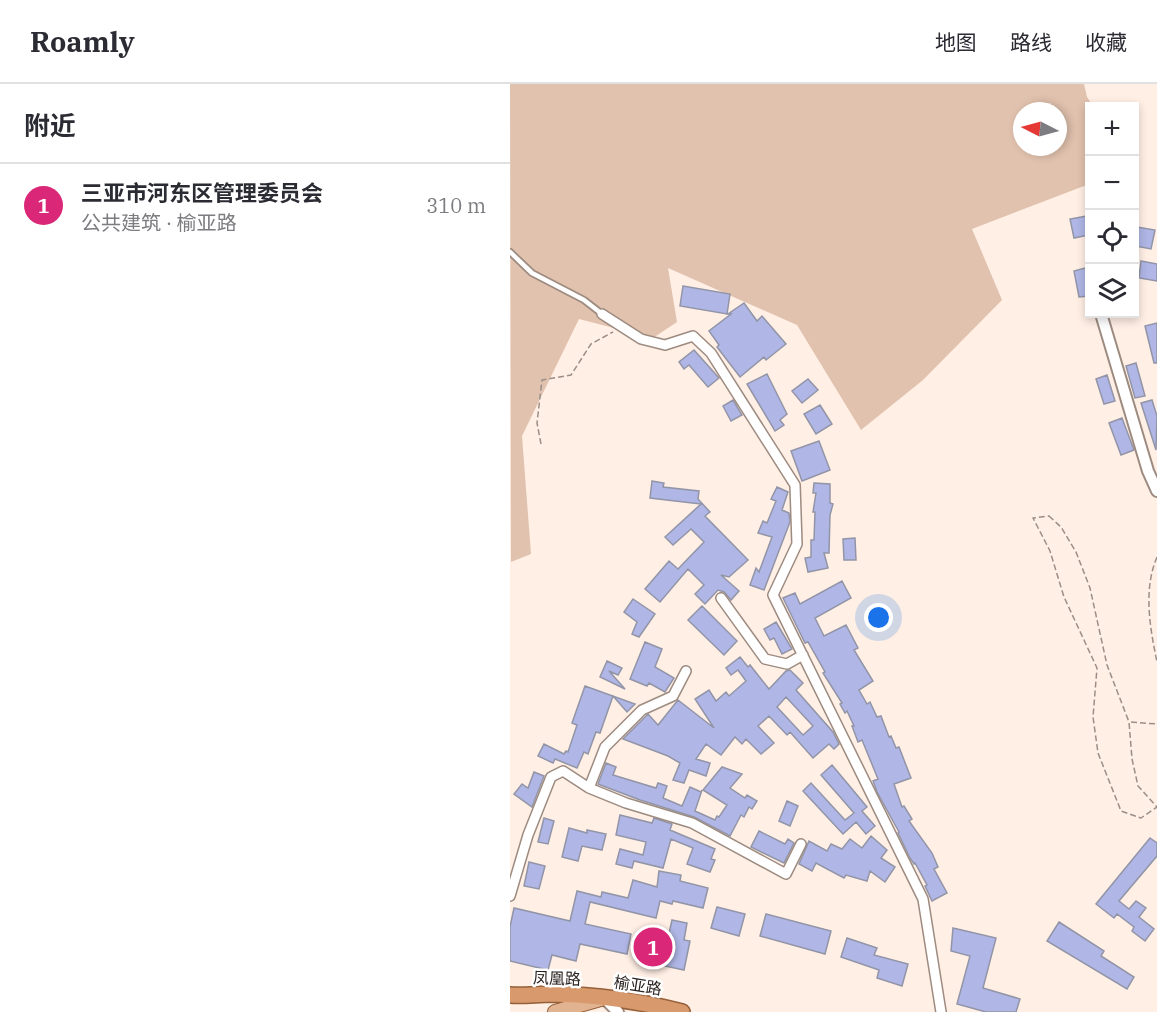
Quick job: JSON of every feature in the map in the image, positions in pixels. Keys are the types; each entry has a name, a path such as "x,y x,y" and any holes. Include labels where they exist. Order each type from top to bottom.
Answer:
{"highway":[{"name":"凤凰路","path":"510,995 552,994 604,998"},
{"name":"榆亚路","path":"604,998 652,1004 682,1012"}],"main road":[{"name":"榆亚路","path":"555,1012 604,998"}],"street":[{"path":"602,314 640,339 665,345 693,336 711,353 795,485 797,544 773,595 923,899 941,1012"},
{"path":"1102,318 1148,471 1157,491"},
{"path":"722,598 765,659 787,664 803,655"},
{"path":"589,788 605,747 642,710 673,696 686,671"},
{"path":"510,896 528,835 551,777 563,771 589,788 626,803 692,823 786,874 801,844"},
{"path":"604,998 618,1012"}],"lane":[{"path":"510,252 532,273 584,300 602,314"}],"path":[{"path":"541,444 537,423 542,380 572,375 591,344 622,327"},
{"path":"1049,516 1061,527 1076,552 1090,588 1107,665 1129,722 1132,759 1138,786 1156,807 1141,818 1121,811 1098,753 1093,717 1096,668 1064,597 1050,551 1034,518 1049,516"},
{"path":"1157,557 1152,568 1148,621 1157,662"},
{"path":"1129,722 1157,724"}],"shaded area":[{"path":"510,84 1084,84 1090,102 1085,102 1085,186 972,229 1002,300 923,380 861,430 797,325 668,268 677,322 653,338 579,319 522,436 531,554 511,562"}],"building":[{"path":"1085,216 1085,236 1074,238 1070,219"},
{"path":"1139,227 1155,230 1151,249 1139,247"},
{"path":"1141,261 1157,264 1157,281 1139,278"},
{"path":"1085,268 1085,296 1079,297 1074,271"},
{"path":"683,286 730,294 727,314 680,306"},
{"path":"744,303 757,321 762,316 786,344 766,360 764,357 740,377 717,347 719,345 709,331"},
{"path":"1157,323 1157,363 1154,363 1145,326"},
{"path":"694,350 719,378 708,387 689,365 684,369 679,362"},
{"path":"1136,363 1145,396 1135,398 1126,366"},
{"path":"767,374 787,414 780,420 784,425 775,431 747,384"},
{"path":"1107,375 1115,401 1104,404 1096,379"},
{"path":"808,379 818,390 802,403 792,391"},
{"path":"733,400 742,415 731,421 723,406"},
{"path":"1152,400 1157,416 1156,450 1141,403"},
{"path":"820,405 832,424 816,434 804,414"},
{"path":"1122,418 1134,450 1121,455 1109,423"},
{"path":"819,441 830,470 802,481 791,451"},
{"path":"652,481 664,483 663,487 699,491 698,499 710,512 705,516 748,560 729,577 721,575 739,591 731,600 724,592 718,590 705,604 695,594 704,585 688,569 660,602 645,589 669,561 678,569 704,542 691,529 673,545 665,537 701,504 650,498"},
{"path":"814,483 830,484 830,503 833,504 830,515 829,553 824,553 828,568 808,572 805,558 811,557 811,540 814,540 815,512 813,512 816,493 813,493"},
{"path":"777,487 788,492 782,510 789,513 790,522 764,590 750,585 756,568 759,572 772,537 758,533 763,521 767,523 776,501 771,499"},
{"path":"855,538 856,560 844,560 843,539"},
{"path":"842,581 851,598 815,618 824,636 846,625 858,648 854,650 873,681 859,690 867,704 870,702 877,717 881,716 889,737 891,736 896,748 899,747 911,778 894,784 902,807 904,806 912,819 909,821 932,853 938,867 934,869 947,893 932,901 925,886 927,885 910,858 877,792 873,781 878,779 862,740 858,742 847,711 845,713 840,704 842,703 823,673 825,672 808,642 805,643 783,598 795,593 800,604"},
{"path":"633,599 655,614 639,637 632,634 637,622 624,612"},
{"path":"702,606 737,641 724,655 688,620"},
{"path":"776,622 792,649 782,654 774,638 770,640 764,629"},
{"path":"645,642 662,649 655,667 674,678 665,692 649,683 647,686 630,679"},
{"path":"740,657 748,667 750,665 769,689 786,671 790,670 803,683 796,690 833,732 839,744 834,749 829,744 813,758 790,732 787,735 769,716 758,726 774,743 761,754 746,739 742,744 735,737 721,755 706,744 696,759 710,763 706,776 689,770 684,783 673,780 680,763 623,739 648,714 658,725 678,700 714,728 695,699 709,690 716,701 726,692 729,696 746,681 738,670 731,675 726,668","holes":["786,697 813,726 803,735 777,707"]},
{"path":"607,661 622,668 618,675 609,671 625,689 600,677"},
{"path":"585,686 613,696 600,733 596,732 588,754 584,752 577,768 555,759 553,763 538,756 544,744 564,754 568,752 577,725 572,723"},
{"path":"613,696 635,704 627,712"},
{"path":"606,763 616,767 613,775 656,788 658,783 667,786 663,798 682,806 690,787 701,792 702,790 695,811 715,820 727,805 703,790 722,767 742,774 730,788 745,798 747,795 757,801 752,809 749,807 744,817 741,815 730,836 694,817 598,784"},
{"path":"832,765 867,807 862,811 875,826 866,834 856,822 843,834 803,791 811,783 845,820 854,813 821,775"},
{"path":"534,772 544,776 532,807 514,794 522,784 528,788"},
{"path":"787,801 798,806 790,826 779,821"},
{"path":"620,815 652,823 654,818 672,824 670,830 715,849 711,859 715,860 710,872 687,864 693,848 671,839 663,868 634,861 632,868 616,864 620,849 643,855 646,842 616,835"},
{"path":"544,818 554,821 548,844 538,842"},
{"path":"569,828 587,833 587,830 606,834 602,850 582,846 578,861 562,857"},
{"path":"759,831 785,844 788,839 794,843 784,863 751,847"},
{"path":"871,836 887,850 881,858 895,867 885,882 870,871 867,881 846,875 844,878 816,863 812,871 799,864 809,841 827,851 831,844 842,849 850,839 862,848"},
{"path":"1150,838 1157,843 1157,856 1119,901 1129,909 1136,901 1146,908 1139,917 1154,929 1145,941 1132,931 1134,927 1117,914 1114,918 1096,904"},
{"path":"529,862 545,866 539,889 524,886"},
{"path":"659,871 681,875 680,881 708,888 703,908 673,901 672,904 660,901 656,918 590,902 585,924 631,934 627,954 580,944 576,961 552,955 548,970 510,961 510,927 514,908 570,921 577,891 601,897 602,892 628,898 633,880 657,887"},
{"path":"717,907 745,914 739,936 711,928"},
{"path":"766,914 831,931 825,954 760,936"},
{"path":"672,920 687,923 684,940 690,941 684,970 642,961 648,934 668,938"},
{"path":"1059,922 1104,951 1101,956 1134,977 1127,989 1047,941"},
{"path":"953,928 996,938 983,988 1020,999 1016,1012 986,1012 957,1004 970,956 951,951"},
{"path":"847,938 877,948 874,955 908,964 902,986 877,978 879,970 841,957"}],"place":[{"name":"三亚市河东区管理委员会","path":"653,947"}]}
